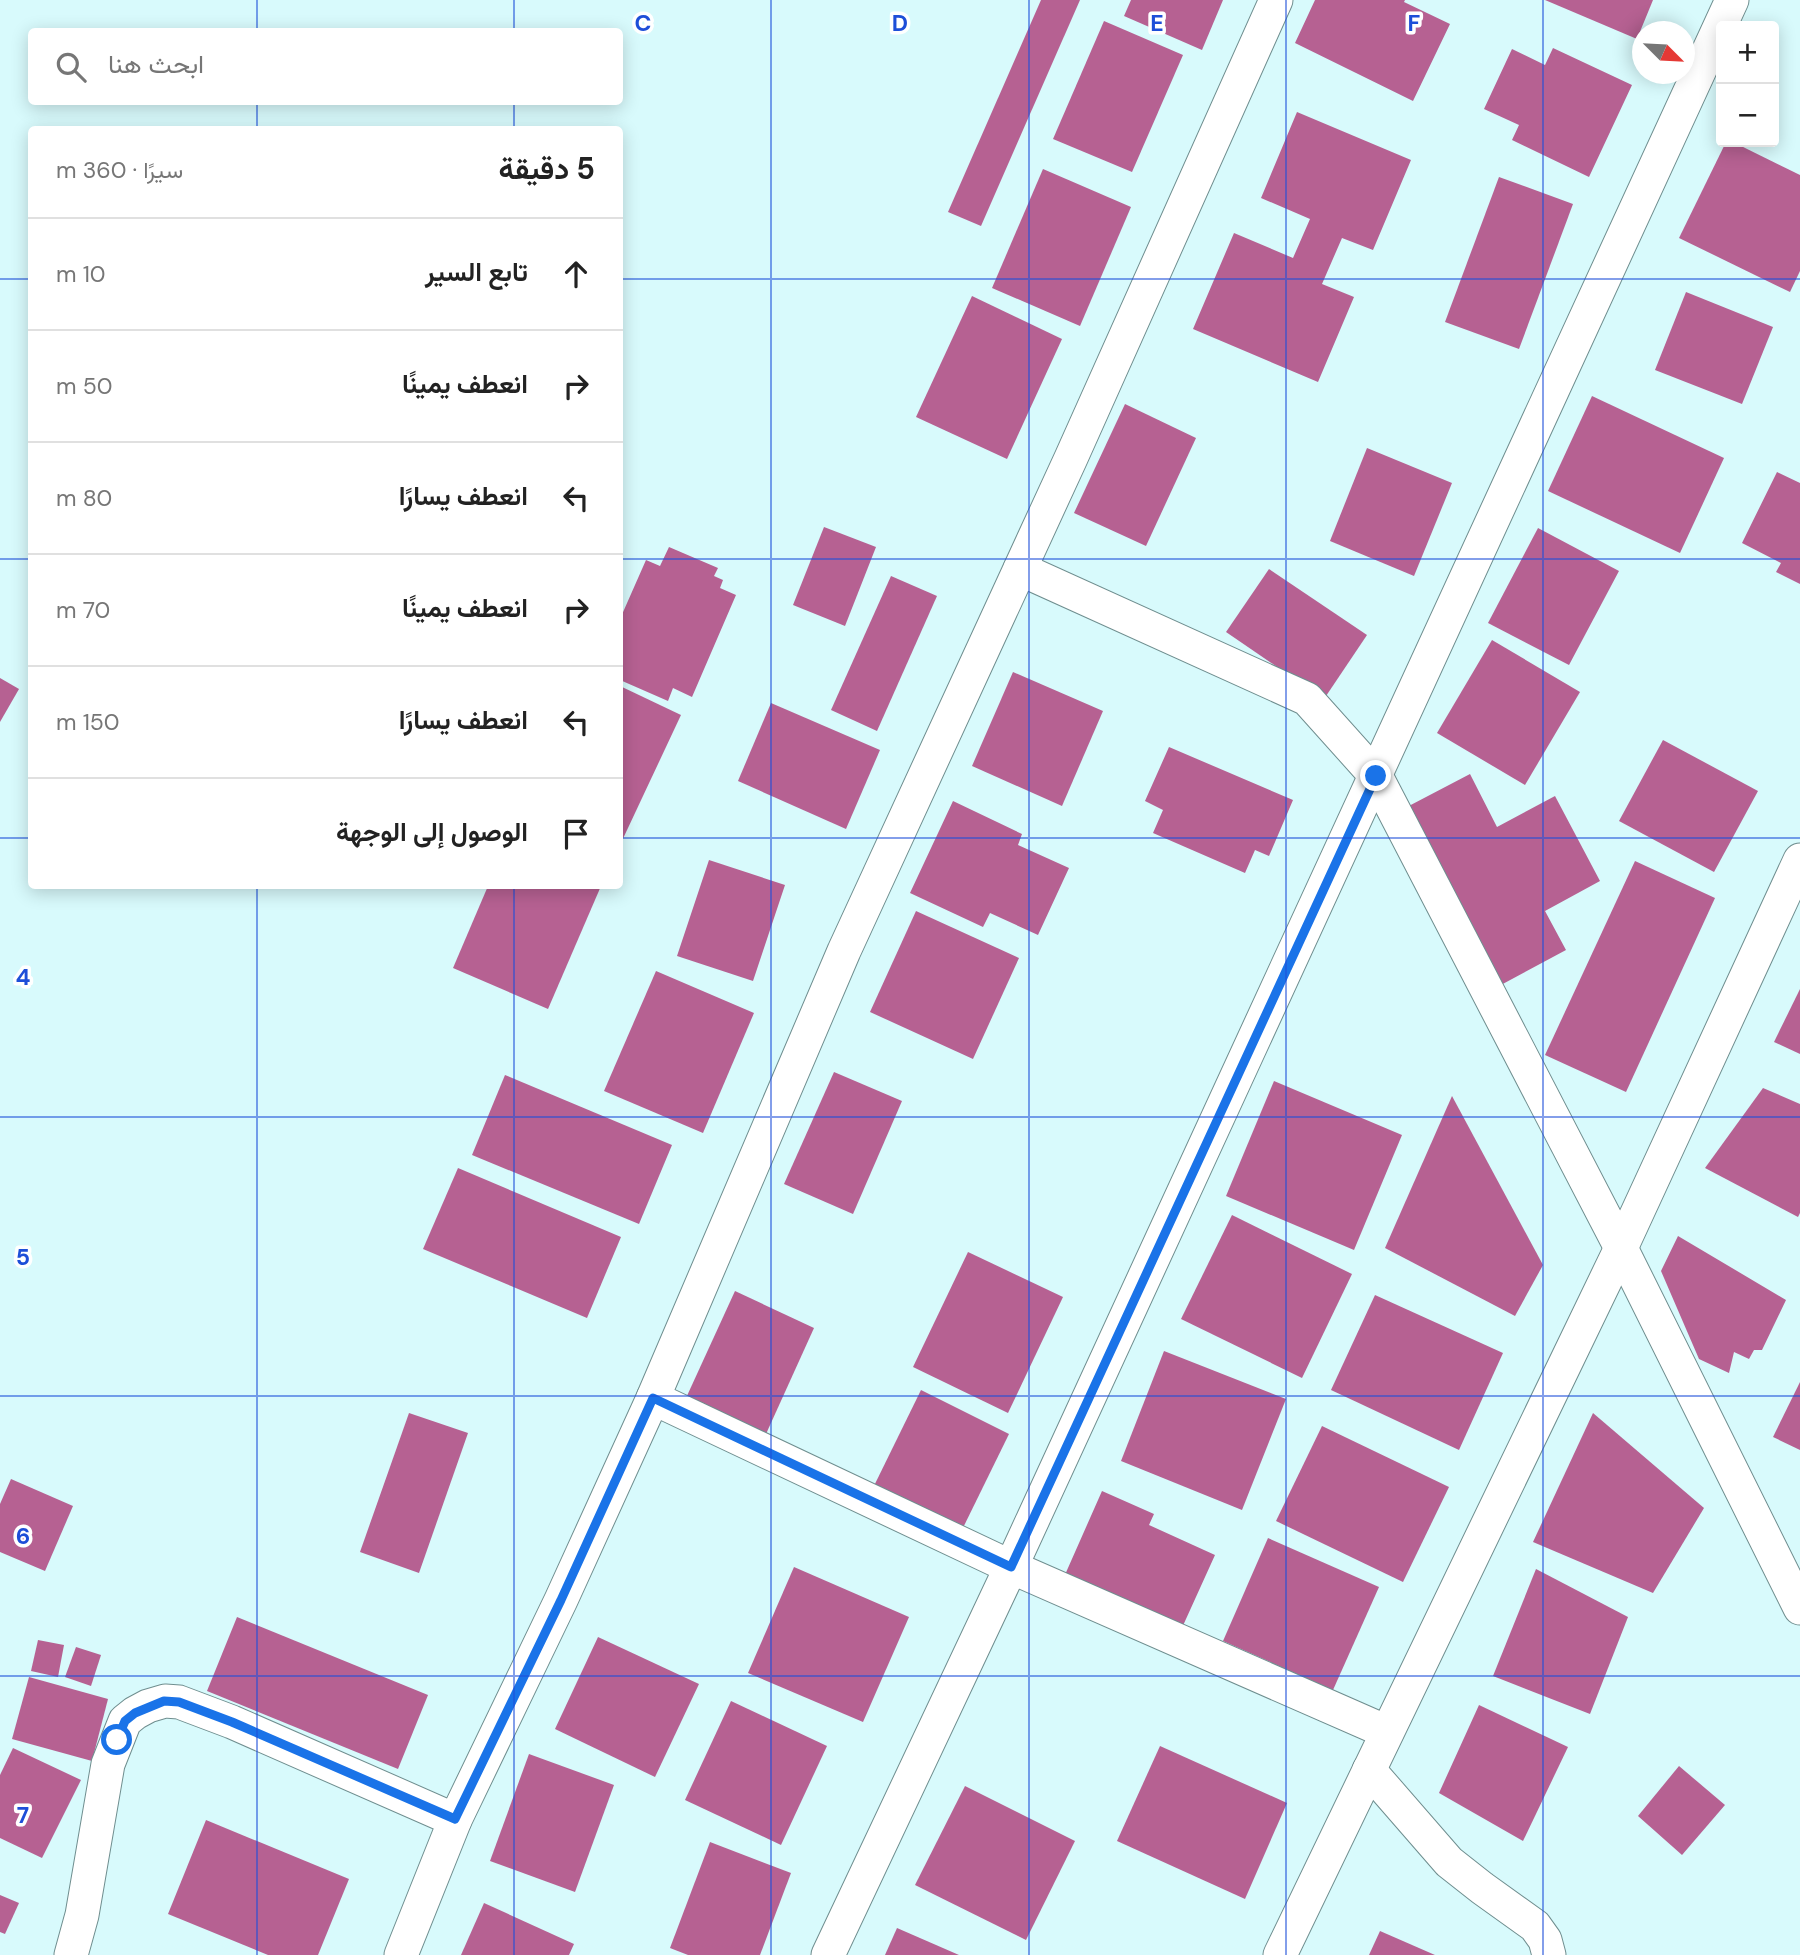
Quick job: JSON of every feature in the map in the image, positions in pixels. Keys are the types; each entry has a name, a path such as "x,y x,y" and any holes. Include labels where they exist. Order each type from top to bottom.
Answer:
{"street":[{"path":"401,1955 455,1819 561,1600 653,1398 844,951 1020,569 1276,0"},
{"path":"828,1955 1011,1567 1732,0"},
{"path":"1020,569 1307,699 1376,776 1621,1248 1800,1608"},
{"path":"1280,1955 1621,1248 1800,860"},
{"path":"653,1398 1011,1567 1387,1732"},
{"path":"71,1955 82,1915 108,1764 125,1721 148,1706 164,1701 179,1702 455,1819"},
{"path":"1369,1770 1449,1862 1535,1926 1545,1940 1549,1955"}],"building":[{"path":"1041,0 1080,0 981,226 948,212"},
{"path":"1131,0 1223,0 1202,50 1124,16"},
{"path":"1315,0 1405,0 1404,2 1450,24 1413,101 1295,43"},
{"path":"1545,0 1653,0 1644,21 1632,21 1632,37"},
{"path":"1104,21 1183,55 1132,172 1053,139"},
{"path":"1553,48 1632,85 1589,177 1512,140 1519,125 1484,109 1512,49 1545,65"},
{"path":"1297,112 1411,160 1373,250 1342,238 1322,284 1354,297 1318,382 1193,329 1234,233 1293,258 1310,219 1261,198"},
{"path":"1724,147 1743,147 1800,175 1800,271 1790,292 1679,238"},
{"path":"1043,169 1131,207 1080,326 992,288"},
{"path":"1499,177 1573,204 1519,349 1445,322"},
{"path":"1686,292 1773,327 1742,404 1655,370"},
{"path":"972,296 1062,339 1007,459 916,417"},
{"path":"1592,396 1724,458 1680,553 1548,491"},
{"path":"1125,404 1196,438 1146,546 1074,513"},
{"path":"1367,448 1452,483 1414,576 1330,541"},
{"path":"1777,472 1800,483 1800,584 1776,572 1781,563 1742,543"},
{"path":"824,527 876,547 845,626 793,605"},
{"path":"1538,528 1619,571 1569,665 1488,623"},
{"path":"669,547 718,568 714,576 723,580 720,588 736,595 692,697 673,688 668,701 623,681 623,612 646,560 660,566"},
{"path":"1269,569 1367,635 1324,699 1226,632"},
{"path":"891,576 937,596 877,731 831,710"},
{"path":"1492,640 1580,692 1525,785 1437,733"},
{"path":"1013,672 1103,711 1062,806 972,766"},
{"path":"0,678 19,689 0,722"},
{"path":"623,687 681,715 623,839"},
{"path":"771,703 880,750 846,829 738,781"},
{"path":"1663,740 1758,791 1714,872 1619,821"},
{"path":"1169,747 1293,800 1269,856 1255,850 1245,873 1153,833 1163,810 1145,801"},
{"path":"1470,774 1497,827 1555,796 1600,881 1545,911 1566,950 1499,986 1405,808"},
{"path":"953,801 1022,834 1018,845 1069,868 1038,935 990,913 983,927 910,893"},
{"path":"709,860 785,885 753,981 677,956"},
{"path":"1635,861 1715,898 1626,1092 1545,1055"},
{"path":"487,889 600,889 548,1009 453,968"},
{"path":"916,911 1019,958 973,1059 870,1012"},
{"path":"656,971 754,1013 703,1133 604,1091"},
{"path":"1800,989 1800,1054 1774,1042"},
{"path":"834,1072 902,1101 853,1214 784,1184"},
{"path":"505,1075 672,1145 639,1224 472,1155"},
{"path":"1274,1081 1402,1135 1354,1250 1226,1196"},
{"path":"1763,1088 1800,1104 1798,1217 1705,1168"},
{"path":"1452,1096 1543,1265 1515,1316 1385,1248"},
{"path":"458,1168 621,1237 587,1318 423,1249"},
{"path":"1232,1215 1352,1274 1302,1378 1181,1319"},
{"path":"1678,1236 1786,1300 1762,1350 1754,1350 1749,1359 1734,1352 1729,1373 1699,1359 1661,1271"},
{"path":"968,1252 1063,1297 1008,1413 913,1367"},
{"path":"735,1291 814,1328 766,1434 686,1398"},
{"path":"1375,1295 1503,1353 1459,1450 1331,1390"},
{"path":"1164,1351 1286,1399 1242,1510 1121,1461"},
{"path":"1800,1382 1800,1450 1773,1437"},
{"path":"921,1390 1009,1434 959,1536 871,1492"},
{"path":"409,1413 468,1433 419,1573 360,1552"},
{"path":"1593,1413 1704,1508 1653,1593 1533,1542"},
{"path":"1322,1426 1449,1487 1403,1582 1276,1521"},
{"path":"11,1479 73,1506 45,1571 0,1552 0,1504"},
{"path":"1102,1491 1154,1514 1149,1525 1215,1555 1181,1630 1064,1577"},
{"path":"1268,1538 1379,1587 1333,1690 1223,1641"},
{"path":"794,1567 909,1617 863,1722 748,1673"},
{"path":"1536,1569 1628,1617 1590,1714 1493,1676"},
{"path":"237,1617 428,1695 398,1769 207,1691"},
{"path":"598,1637 699,1684 655,1777 555,1729"},
{"path":"38,1640 64,1645 58,1677 31,1671"},
{"path":"76,1647 101,1655 91,1686 65,1677"},
{"path":"29,1677 108,1699 92,1761 12,1739"},
{"path":"731,1701 827,1746 781,1845 685,1800"},
{"path":"1479,1705 1568,1747 1523,1841 1439,1793"},
{"path":"1160,1746 1287,1803 1245,1899 1117,1841"},
{"path":"13,1748 81,1780 42,1858 0,1838 0,1775"},
{"path":"529,1754 614,1785 575,1892 490,1861"},
{"path":"1679,1766 1725,1805 1682,1855 1638,1816"},
{"path":"965,1786 1075,1841 1026,1940 915,1885"},
{"path":"206,1820 349,1879 318,1955 268,1955 168,1914"},
{"path":"710,1842 791,1873 760,1955 688,1955 670,1948"},
{"path":"0,1895 19,1903 5,1934 0,1932"},
{"path":"484,1903 574,1944 569,1955 461,1955"},
{"path":"897,1928 959,1955 885,1955"},
{"path":"1380,1931 1435,1955 1369,1955"}],"route":[{"path":"117,1740 125,1721 135,1713 164,1701 179,1702 232,1722 455,1819 561,1600 653,1398 1011,1567 1376,776"}]}
